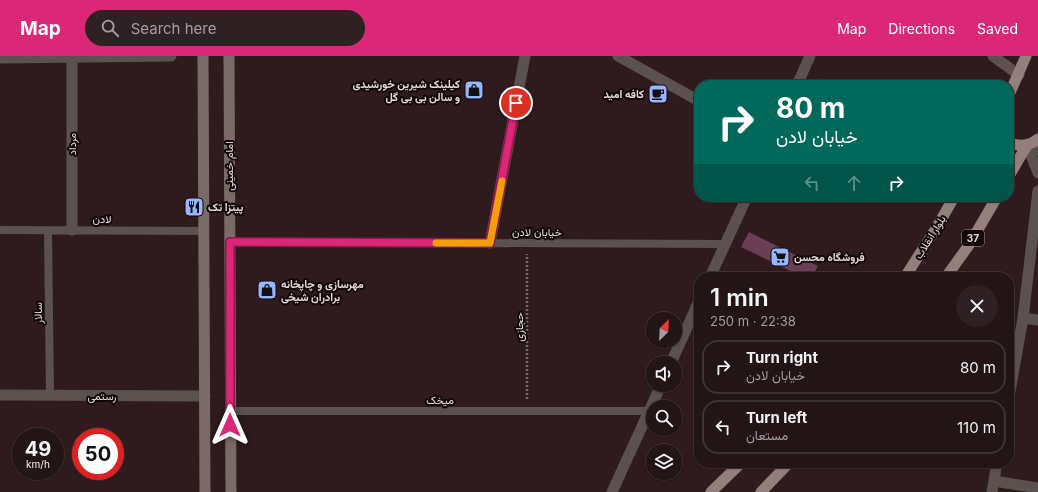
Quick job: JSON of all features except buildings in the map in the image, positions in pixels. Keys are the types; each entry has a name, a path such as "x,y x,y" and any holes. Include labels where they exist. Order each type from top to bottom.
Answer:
{"main road":[{"path":"204,56 205,492"},
{"name":"امام خمینی","path":"229,56 231,492"},
{"path":"1014,85 1026,56"},
{"path":"1014,143 1027,145 1038,139"},
{"path":"1014,167 1027,145"},
{"name":"بلوار انقلاب","path":"908,272 951,202"},
{"name":"37","path":"950,272 969,245 994,202"},
{"path":"711,492 736,468"},
{"path":"762,492 784,468"}],"street":[{"path":"0,58 171,56"},
{"path":"490,243 525,56"},
{"path":"618,56 694,98"},
{"path":"799,80 810,56"},
{"path":"993,56 1019,75"},
{"name":"مرداد","path":"72,57 72,230"},
{"path":"1027,145 1038,150"},
{"path":"1027,145 1038,173"},
{"path":"1014,369 1023,318 1038,190"},
{"path":"712,272 745,202"},
{"path":"674,356 694,312"},
{"path":"1023,318 1038,320"},
{"name":"رستمی","path":"0,395 205,396"},
{"path":"612,492 646,418"},
{"path":"996,468 993,486 1038,488"}],"lane":[{"name":"لادن","path":"0,230 204,231"},
{"name":"سالار","path":"48,230 50,395"},
{"name":"خیابان لادن","path":"230,242 725,244"},
{"name":"میخک","path":"230,411 646,411"}],"path":[{"name":"حجازی","path":"527,243 527,411"}],"slow traffic":[{"path":"436,243 490,243 502,181"}],"place":[{"name":"کیلینک شیرین خورشیدی و سالن بی بی گل","path":"474,90"},
{"name":"کافه امید","path":"658,94"},
{"name":"پیتزا تک","path":"194,207"},
{"name":"فروشگاه محسن","path":"780,257"},
{"name":"مهرسازی و چاپخانه برادران شیخی","path":"267,290"}],"route":[{"path":"230,425 230,242 490,243 516,103"}]}
